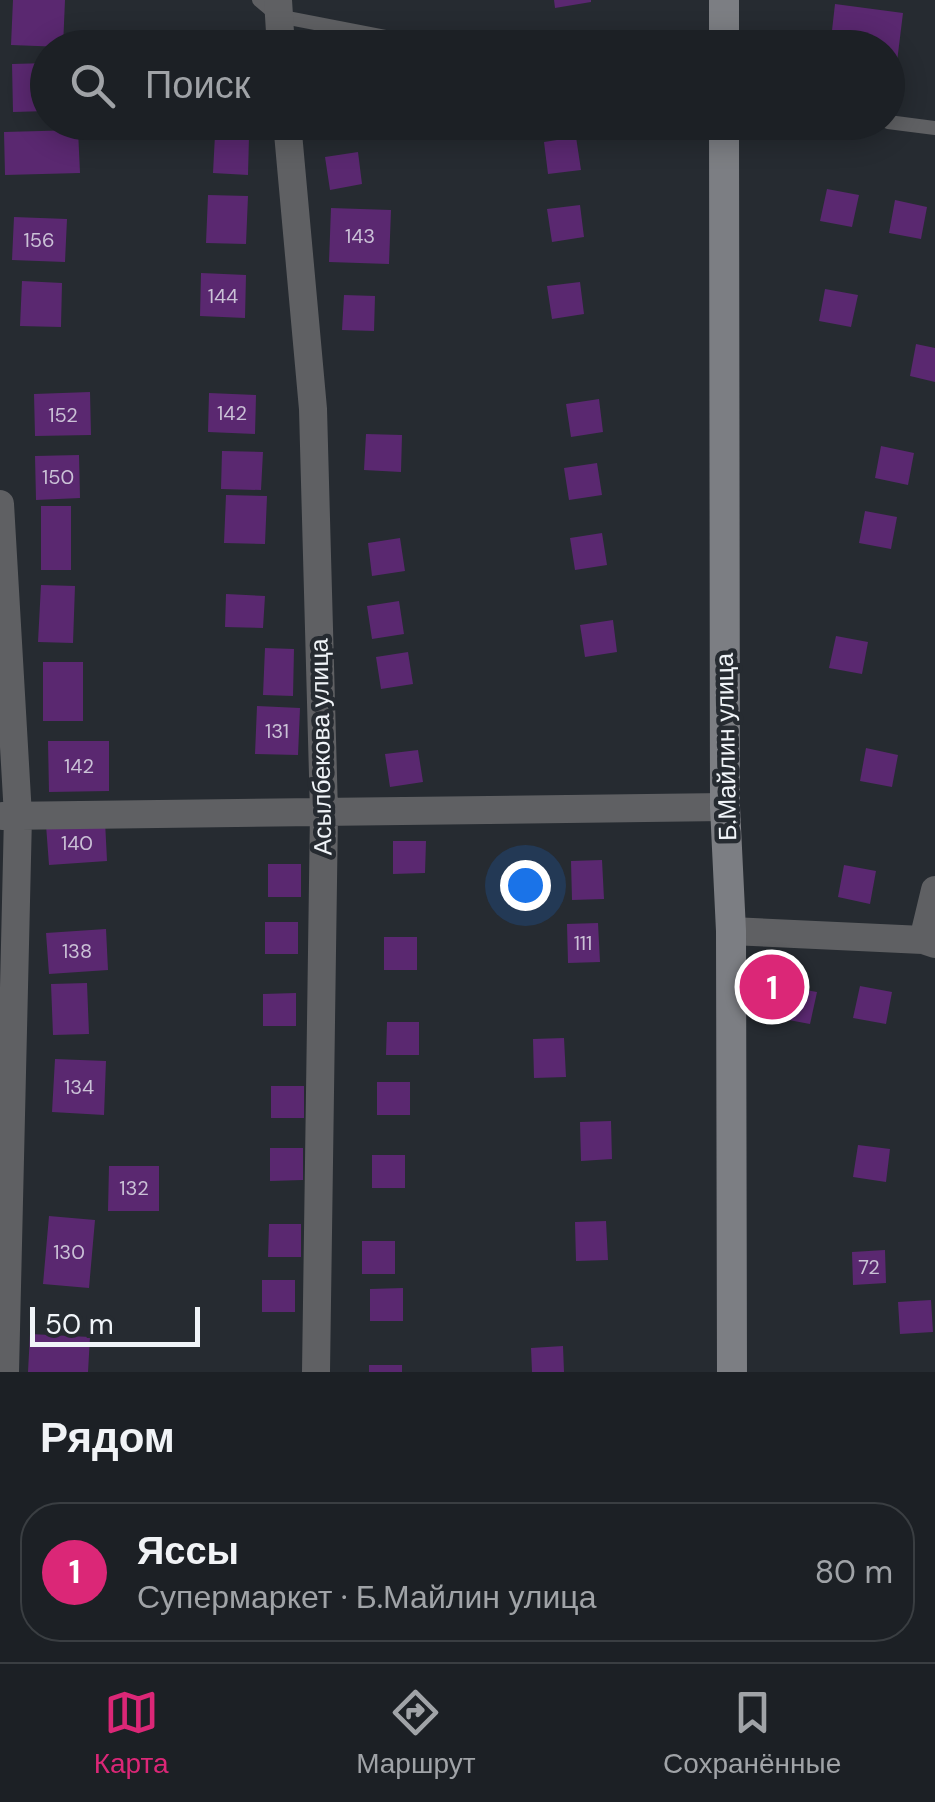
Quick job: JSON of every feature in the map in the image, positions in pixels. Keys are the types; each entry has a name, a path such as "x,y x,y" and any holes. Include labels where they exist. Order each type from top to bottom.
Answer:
{"street":[{"path":"724,0 724,30"},
{"path":"272,5 277,30"},
{"name":"Асылбекова улица","path":"289,140 313,409 324,812 316,1372"},
{"name":"Б.Майлин улица","path":"724,140 725,807 731,931 732,1372"},
{"path":"0,504 9,816 4,1372"},
{"path":"9,816 725,807"},
{"path":"731,931 929,942 935,890"}],"lane":[{"path":"272,5 371,30"},
{"path":"905,124 935,128"}],"building":[{"path":"13,0 65,0 64,30 30,30 30,46 11,45"},
{"path":"554,0 591,0 591,2 555,8"},
{"path":"835,4 903,13 901,30 832,30"},
{"path":"12,64 30,64 30,112 13,112"},
{"path":"30,131 30,140 78,140 80,173 5,175 4,132"},
{"path":"215,140 249,140 248,175 213,173"},
{"path":"576,140 581,170 548,174 544,142"},
{"path":"358,152 362,184 330,190 325,157"},
{"path":"827,189 859,195 852,227 820,221"},
{"path":"208,195 248,196 246,244 206,243"},
{"path":"895,200 927,207 921,239 889,233"},
{"path":"580,205 584,237 552,242 547,209"},
{"path":"331,208 391,210 389,264 329,262"},
{"path":"14,217 67,219 65,262 12,260"},
{"path":"201,273 246,275 245,318 200,316"},
{"path":"22,281 62,283 61,327 20,326"},
{"path":"580,282 584,314 552,319 547,286"},
{"path":"825,289 858,295 851,327 819,321"},
{"path":"344,295 375,296 374,331 342,330"},
{"path":"916,344 935,348 935,382 910,376"},
{"path":"90,392 91,435 35,436 34,394"},
{"path":"209,393 256,395 255,434 208,432"},
{"path":"599,399 603,432 571,437 566,404"},
{"path":"366,434 402,435 401,472 364,470"},
{"path":"881,446 914,453 908,485 875,478"},
{"path":"222,451 263,452 261,490 221,489"},
{"path":"79,455 80,498 36,500 35,456"},
{"path":"597,463 602,495 569,500 564,468"},
{"path":"226,495 267,496 265,544 224,543"},
{"path":"41,506 71,506 71,570 41,570"},
{"path":"865,511 897,517 891,549 859,543"},
{"path":"602,533 607,565 575,570 570,538"},
{"path":"400,538 405,571 372,576 368,543"},
{"path":"41,585 75,586 73,643 38,642"},
{"path":"226,594 265,596 263,628 225,627"},
{"path":"399,601 404,634 372,639 367,606"},
{"path":"613,620 617,652 585,657 580,625"},
{"path":"836,636 868,642 862,674 829,668"},
{"path":"265,648 294,649 293,696 263,695"},
{"path":"408,652 413,684 381,689 376,657"},
{"path":"43,662 83,662 83,721 43,721"},
{"path":"257,706 300,708 298,755 255,754"},
{"path":"48,741 109,741 109,791 49,792"},
{"path":"866,748 898,755 892,787 860,781"},
{"path":"418,750 423,782 390,787 385,754"},
{"path":"105,821 107,861 49,865 46,825"},
{"path":"393,841 426,841 425,873 393,874"},
{"path":"602,860 604,899 572,900 571,861"},
{"path":"268,864 301,864 301,897 268,897"},
{"path":"844,865 876,871 870,904 838,897"},
{"path":"265,922 298,922 298,954 265,954"},
{"path":"598,923 600,962 568,963 567,924"},
{"path":"106,929 108,970 49,974 46,933"},
{"path":"384,937 417,937 417,970 384,970"},
{"path":"87,983 89,1034 53,1035 51,984"},
{"path":"784,986 817,992 810,1024 778,1018"},
{"path":"860,986 892,992 886,1024 853,1018"},
{"path":"296,993 296,1026 263,1026 263,994"},
{"path":"387,1022 419,1022 419,1055 386,1055"},
{"path":"564,1038 566,1077 534,1078 533,1039"},
{"path":"55,1059 106,1061 104,1115 52,1112"},
{"path":"377,1082 410,1082 410,1115 377,1115"},
{"path":"271,1086 304,1086 304,1118 271,1118"},
{"path":"611,1121 612,1159 581,1161 580,1122"},
{"path":"858,1145 890,1149 886,1182 853,1177"},
{"path":"270,1148 303,1148 303,1180 270,1181"},
{"path":"372,1155 405,1155 405,1188 372,1188"},
{"path":"109,1166 159,1166 159,1211 108,1211"},
{"path":"49,1216 95,1220 89,1288 43,1284"},
{"path":"606,1221 608,1260 576,1261 575,1222"},
{"path":"269,1224 301,1224 301,1257 268,1257"},
{"path":"362,1241 395,1241 395,1274 362,1274"},
{"path":"885,1250 886,1283 853,1285 852,1252"},
{"path":"262,1280 295,1280 295,1312 262,1312"},
{"path":"403,1288 403,1321 370,1321 370,1289"},
{"path":"931,1300 933,1332 900,1334 898,1302"},
{"path":"30,1334 90,1337 88,1372 28,1372"},
{"path":"563,1346 564,1372 532,1372 531,1348"},
{"path":"369,1365 402,1365 402,1372 369,1372"}],"place":[{"name":"Яссы","path":"772,987"}]}
